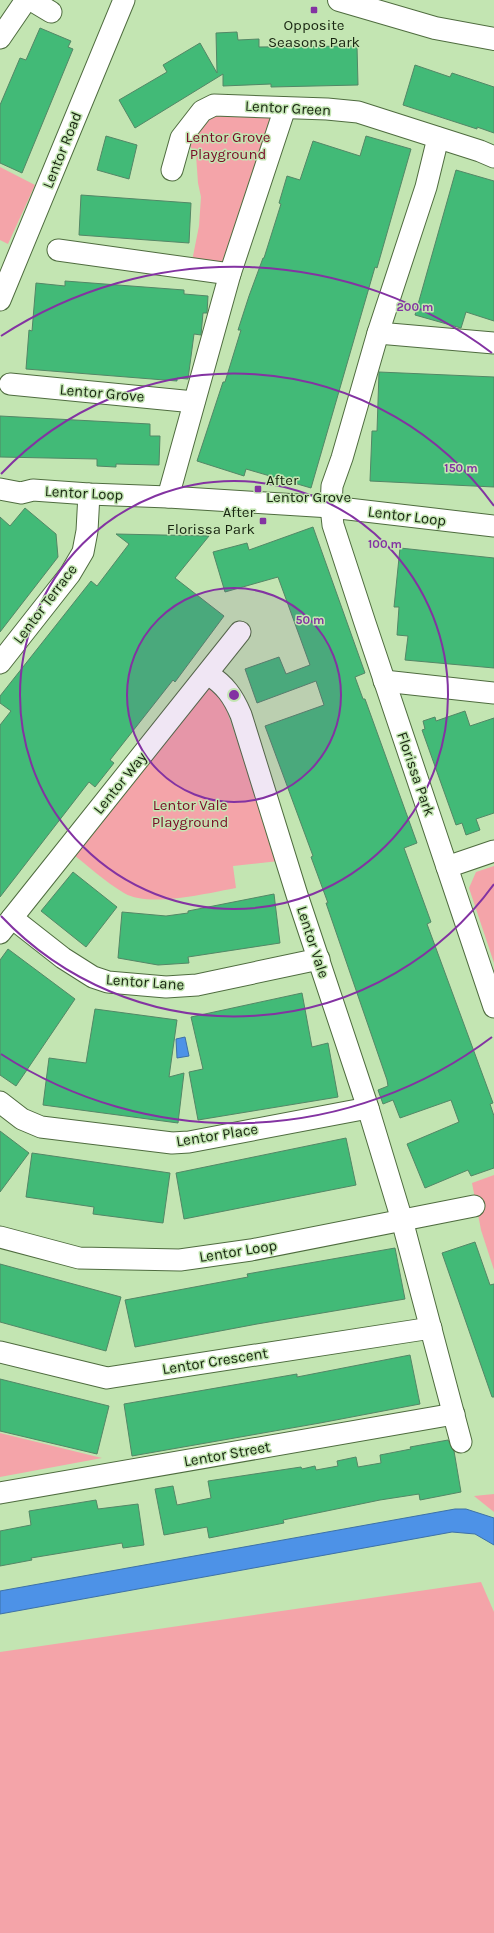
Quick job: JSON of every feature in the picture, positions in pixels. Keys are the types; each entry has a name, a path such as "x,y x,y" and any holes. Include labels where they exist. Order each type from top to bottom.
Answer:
{"main road":[{"path":"339,0 435,28 494,39"}],"street":[{"path":"0,38 26,0"},
{"path":"31,0 51,12"},
{"name":"Lentor Road","path":"0,300 124,0"},
{"name":"Lentor Green","path":"172,170 180,138 207,107 214,105 358,112 480,151 494,157"},
{"path":"168,497 230,274 285,108"},
{"path":"331,507 332,486 342,458 378,333 426,187 438,138"},
{"path":"58,250 230,274"},
{"path":"378,333 494,343"},
{"name":"Lentor Grove","path":"10,384 194,402"},
{"name":"Lentor Loop","path":"0,479 23,483 33,490"},
{"name":"Lentor Loop","path":"0,489 21,493 33,490 331,507 494,526"},
{"name":"Lentor Terrace","path":"0,663 70,574 83,552 87,531 89,494"},
{"name":"Florissa Park","path":"331,507 334,525 384,681 494,1007"},
{"name":"Lentor Way","path":"6,926 240,632"},
{"name":"Lentor Vale","path":"208,674 229,691 241,714 368,1108 402,1220"},
{"path":"384,681 494,693"},
{"path":"447,867 494,850"},
{"name":"Lentor Lane","path":"6,926 64,958 93,977 108,982 166,987 197,985 319,958"},
{"name":"Lentor Place","path":"0,1102 22,1119 41,1127 172,1143 189,1142 368,1108"},
{"name":"Lentor Loop","path":"0,1237 79,1258 180,1260 251,1250 474,1206"},
{"path":"402,1220 461,1442"},
{"name":"Lentor Crescent","path":"0,1352 107,1378 113,1378 431,1328"},
{"name":"Lentor Street","path":"0,1493 454,1414"}],"green space":[{"name":"Lentor Grove Playground","path":"218,112 272,116 224,268 192,261 199,226 201,197 198,183 196,155 186,140 195,125"},
{"path":"0,167 35,185 8,244 0,240"},
{"name":"Lentor Vale Playground","path":"215,688 221,694 279,861 233,866 236,888 195,896 163,899 135,897 124,893 103,879 70,852 207,689"},
{"path":"494,866 494,963 469,888 476,872"},
{"path":"494,1175 494,1270 481,1230 472,1183"},
{"path":"0,1433 102,1458 0,1477"},
{"path":"494,1494 494,1512 474,1496"},
{"path":"481,1582 494,1612 494,1933 0,1933 0,1652"}],"water":[{"path":"185,1037 189,1056 177,1058 176,1039"},
{"path":"455,1509 466,1509 494,1518 494,1545 475,1534 452,1532 0,1614 0,1591"}],"building":[{"path":"40,28 71,41 68,47 73,49 22,173 0,163 0,105 20,58 26,60"},
{"path":"237,32 238,40 259,39 259,47 357,46 358,85 271,87 271,84 223,86 223,74 135,128 119,100 167,72 163,65 200,43 217,73 216,33"},
{"path":"415,65 450,77 452,73 494,87 494,133 403,105"},
{"path":"106,136 137,145 129,179 97,170"},
{"path":"366,136 411,149 311,488 246,469 244,476 197,461 223,382 225,382 241,330 238,330 249,296 264,258 281,204 279,203 287,176 300,180 313,141 360,156"},
{"path":"456,170 494,181 494,321 466,312 461,328 415,315"},
{"path":"81,195 191,203 189,243 79,235"},
{"path":"65,281 184,290 184,294 208,296 207,313 203,313 201,335 194,334 188,379 177,378 177,381 26,369 29,330 32,331 36,283 65,286"},
{"path":"379,372 494,377 494,487 370,481 372,431 377,431"},
{"path":"0,416 150,424 150,436 160,436 159,465 116,464 116,467 97,466 97,459 0,457"},
{"path":"25,508 56,534 58,557 0,632 0,517 10,526"},
{"path":"313,527 365,673 355,677 363,699 365,699 417,843 404,848 431,922 427,924 493,1103 490,1104 494,1116 494,1168 471,1176 468,1170 425,1188 407,1144 459,1122 451,1100 400,1118 393,1100 383,1104 378,1090 388,1086 387,1080 326,903 328,903 311,857 313,856 265,726 324,705 316,681 257,703 245,669 279,657 286,674 310,665 278,577 225,592 213,552 247,543 249,550"},
{"path":"116,534 209,536 175,578 224,616 175,682 173,680 110,760 114,763 95,787 89,782 0,897 0,725 11,711 0,703 0,696 91,581 97,586 129,544"},
{"path":"400,548 494,558 494,668 405,660 408,636 397,635 399,607 394,607"},
{"path":"465,711 470,726 494,718 494,813 476,819 480,830 466,835 462,823 456,825 422,730 425,729 423,721 435,717 436,721"},
{"path":"73,872 117,907 86,947 41,911"},
{"path":"274,894 280,943 188,957 189,963 158,965 118,958 122,912 166,916 188,913 188,911"},
{"path":"8,949 75,999 16,1086 0,1075 0,960"},
{"path":"302,993 312,1047 328,1043 338,1097 198,1120 189,1072 203,1069 191,1017"},
{"path":"95,1009 177,1020 169,1077 184,1073 178,1123 43,1105 49,1058 86,1063"},
{"path":"0,1131 29,1153 0,1192"},
{"path":"346,1138 356,1185 184,1219 176,1173"},
{"path":"32,1153 170,1173 163,1223 93,1214 94,1207 26,1197"},
{"path":"475,1242 490,1285 494,1284 494,1397 492,1397 442,1253"},
{"path":"395,1248 405,1299 257,1324 135,1347 125,1300 248,1277 247,1274"},
{"path":"0,1264 121,1297 106,1351 0,1322"},
{"path":"410,1355 420,1404 132,1456 124,1404 297,1374 297,1377"},
{"path":"0,1379 109,1406 97,1454 0,1431"},
{"path":"448,1440 454,1451 461,1492 420,1500 419,1494 380,1500 283,1520 284,1523 209,1538 207,1527 164,1535 155,1489 173,1486 177,1505 211,1498 208,1481 301,1467 302,1469 315,1466 316,1470 338,1466 337,1461 356,1457 358,1467 381,1463 380,1455 411,1449 410,1447"},
{"path":"96,1500 98,1509 138,1504 144,1545 123,1548 122,1543 31,1558 32,1560 0,1566 0,1531 31,1525 29,1511"}],"place":[{"name":"Opposite Seasons Park","path":"314,10"},
{"name":"After Lentor Grove","path":"258,489"},
{"name":"After Florissa Park","path":"263,521"}]}
